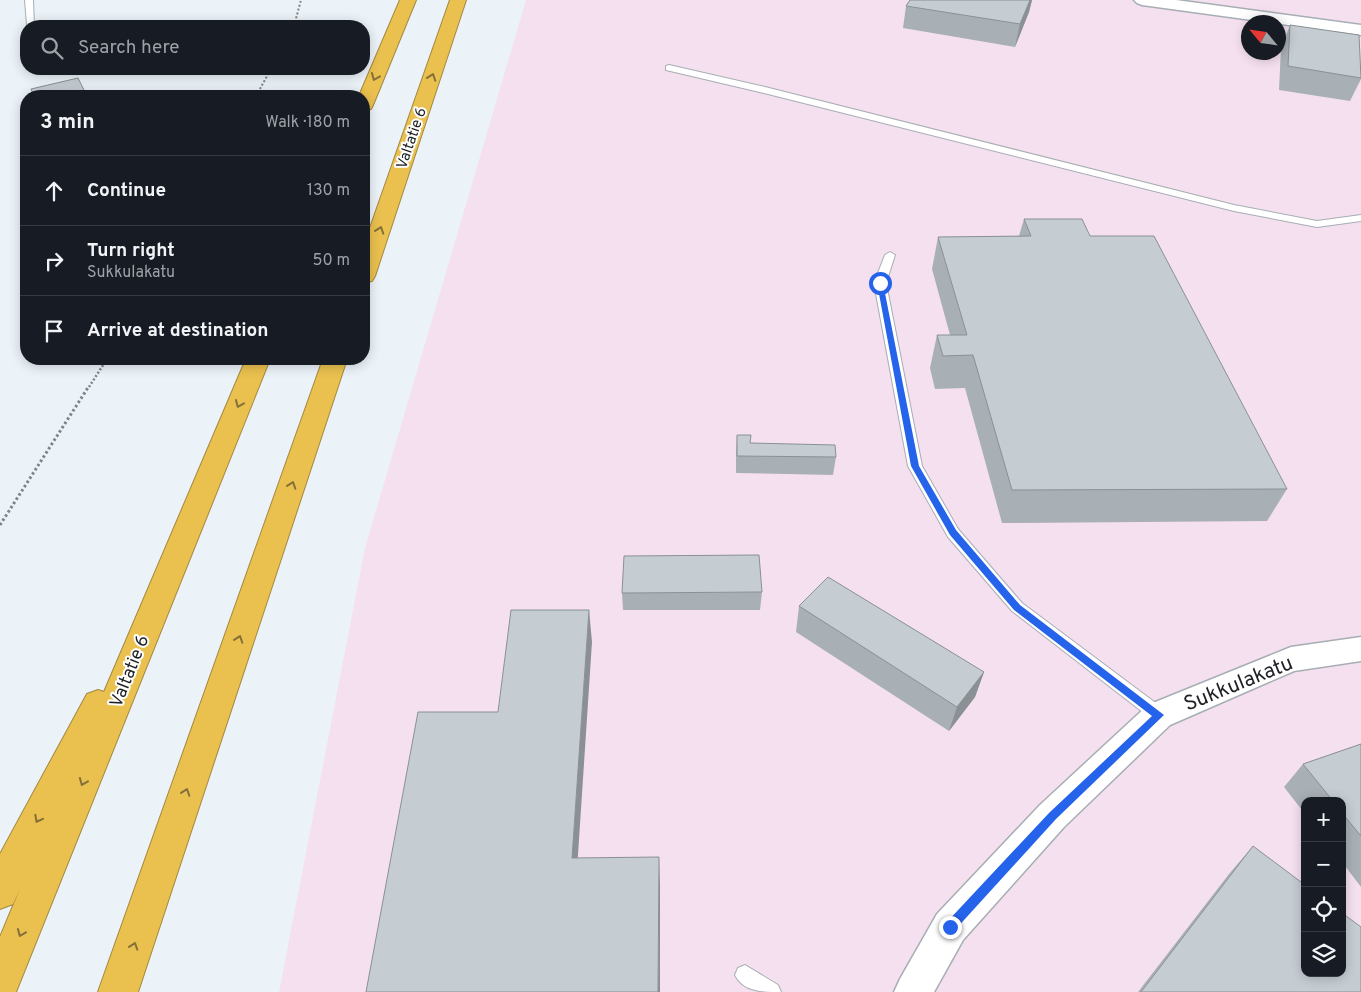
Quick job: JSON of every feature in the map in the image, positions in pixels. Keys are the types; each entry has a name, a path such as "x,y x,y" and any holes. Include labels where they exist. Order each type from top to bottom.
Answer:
{"highway":[{"path":"370,91 408,0"},
{"name":"Valtatie 6","path":"370,258 458,0"},
{"name":"Valtatie 6","path":"0,983 256,365"},
{"path":"118,992 333,365"},
{"path":"0,891 175,559"}],"street":[{"path":"1142,0 1361,30"},
{"name":"Sukkulakatu","path":"913,992 950,927 1052,816 1159,715 1291,659 1361,649"}],"lane":[{"path":"29,0 31,20"},
{"path":"669,68 765,90 1234,208 1317,224 1361,218"},
{"path":"890,255 880,283 915,466 953,532 1017,607 1159,715"},
{"path":"745,974 771,992"}],"path":[{"path":"296,20 301,0"},
{"path":"259,90 268,75"},
{"path":"0,525 103,365"}],"shaded area":[{"path":"526,0 1361,0 1361,992 279,992 365,548"}],"building":[{"path":"910,0 1030,0 1020,24 906,6"},
{"path":"1290,25 1359,35 1361,78 1288,66"},
{"path":"78,78 84,90 31,90"},
{"path":"1024,219 1082,219 1090,236 1154,236 1287,489 1012,490 973,355 943,356 937,335 967,335 938,237 1031,236"},
{"path":"737,435 751,435 750,443 835,445 836,457 737,456"},
{"path":"759,555 762,592 622,593 624,556"},
{"path":"828,577 984,672 957,707 799,606"},
{"path":"511,610 589,610 572,858 659,857 658,992 366,992 418,712 498,712"},
{"path":"1361,744 1361,836 1346,818 1346,797 1330,797 1303,764"},
{"path":"1253,846 1301,882 1301,977 1346,977 1346,916 1361,927 1361,992 1141,992"}],"route":[{"path":"880,283 915,466 953,532 1017,607 1159,715 1052,816 950,927"}]}
